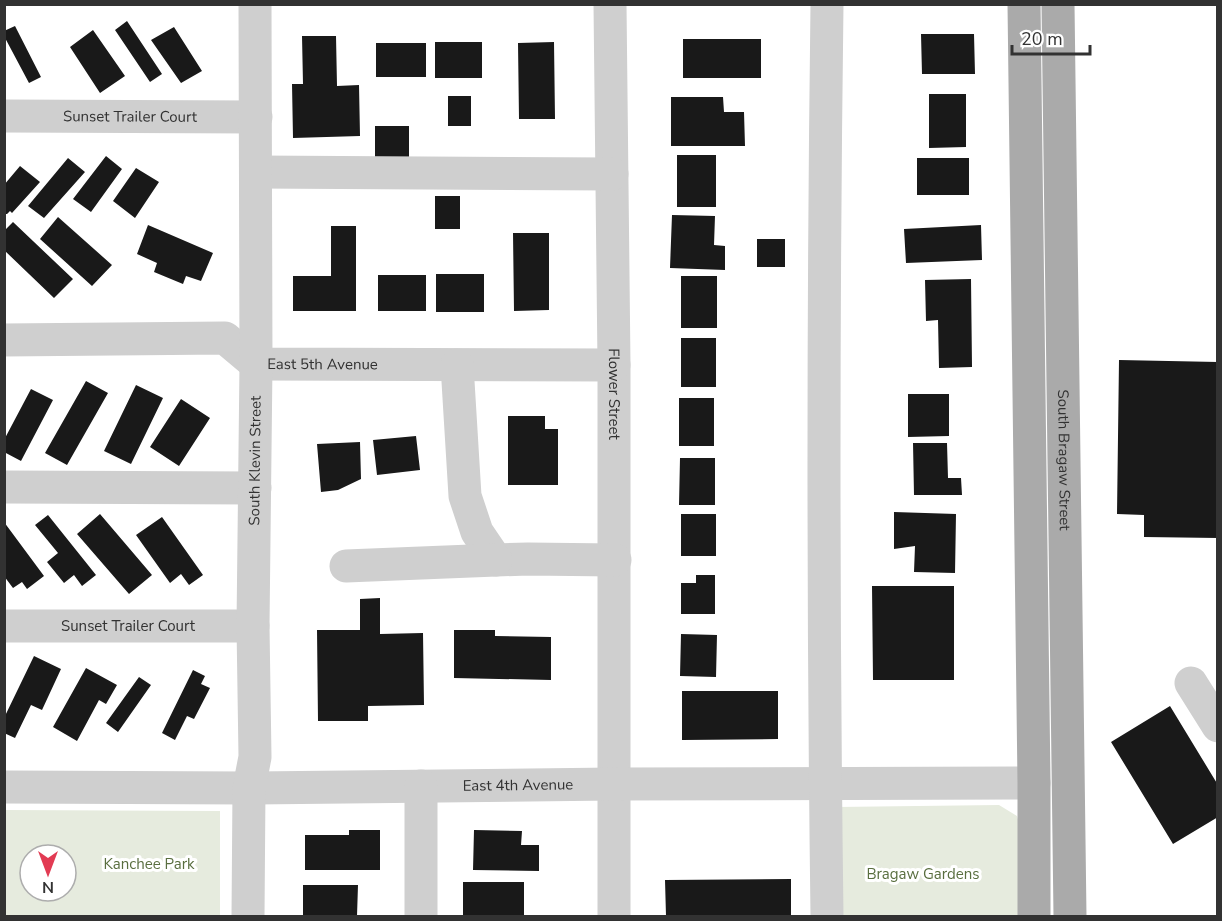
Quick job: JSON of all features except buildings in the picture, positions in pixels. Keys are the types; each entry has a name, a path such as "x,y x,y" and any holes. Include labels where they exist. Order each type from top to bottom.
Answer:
{"main road":[{"path":"1024,4 1034,916"},
{"name":"South Bragaw Street","path":"1058,4 1070,916"}],"street":[{"name":"South Klevin Street","path":"248,916 249,788 255,757 253,627 256,364 255,4"},
{"name":"Flower Street","path":"610,4 615,560 614,916"},
{"path":"827,4 824,211 827,916"},
{"name":"Sunset Trailer Court","path":"4,116 256,117"},
{"path":"256,172 612,174"},
{"name":"East 5th Avenue","path":"4,340 225,338 256,364 614,365"},
{"path":"457,365 465,496 477,532 496,560"},
{"path":"4,487 255,489"},
{"path":"346,566 528,559 615,560"},
{"name":"Sunset Trailer Court","path":"4,626 253,627"},
{"path":"1191,683 1218,726"},
{"name":"East 4th Avenue","path":"4,787 249,788 1034,783"},
{"path":"421,786 421,916"}],"green space":[{"name":"Bragaw Gardens","path":"999,805 1017,816 1019,823 1019,916 838,916 836,807"},
{"name":"Kanchee Park","path":"5,810 220,811 220,916 5,916"}]}
